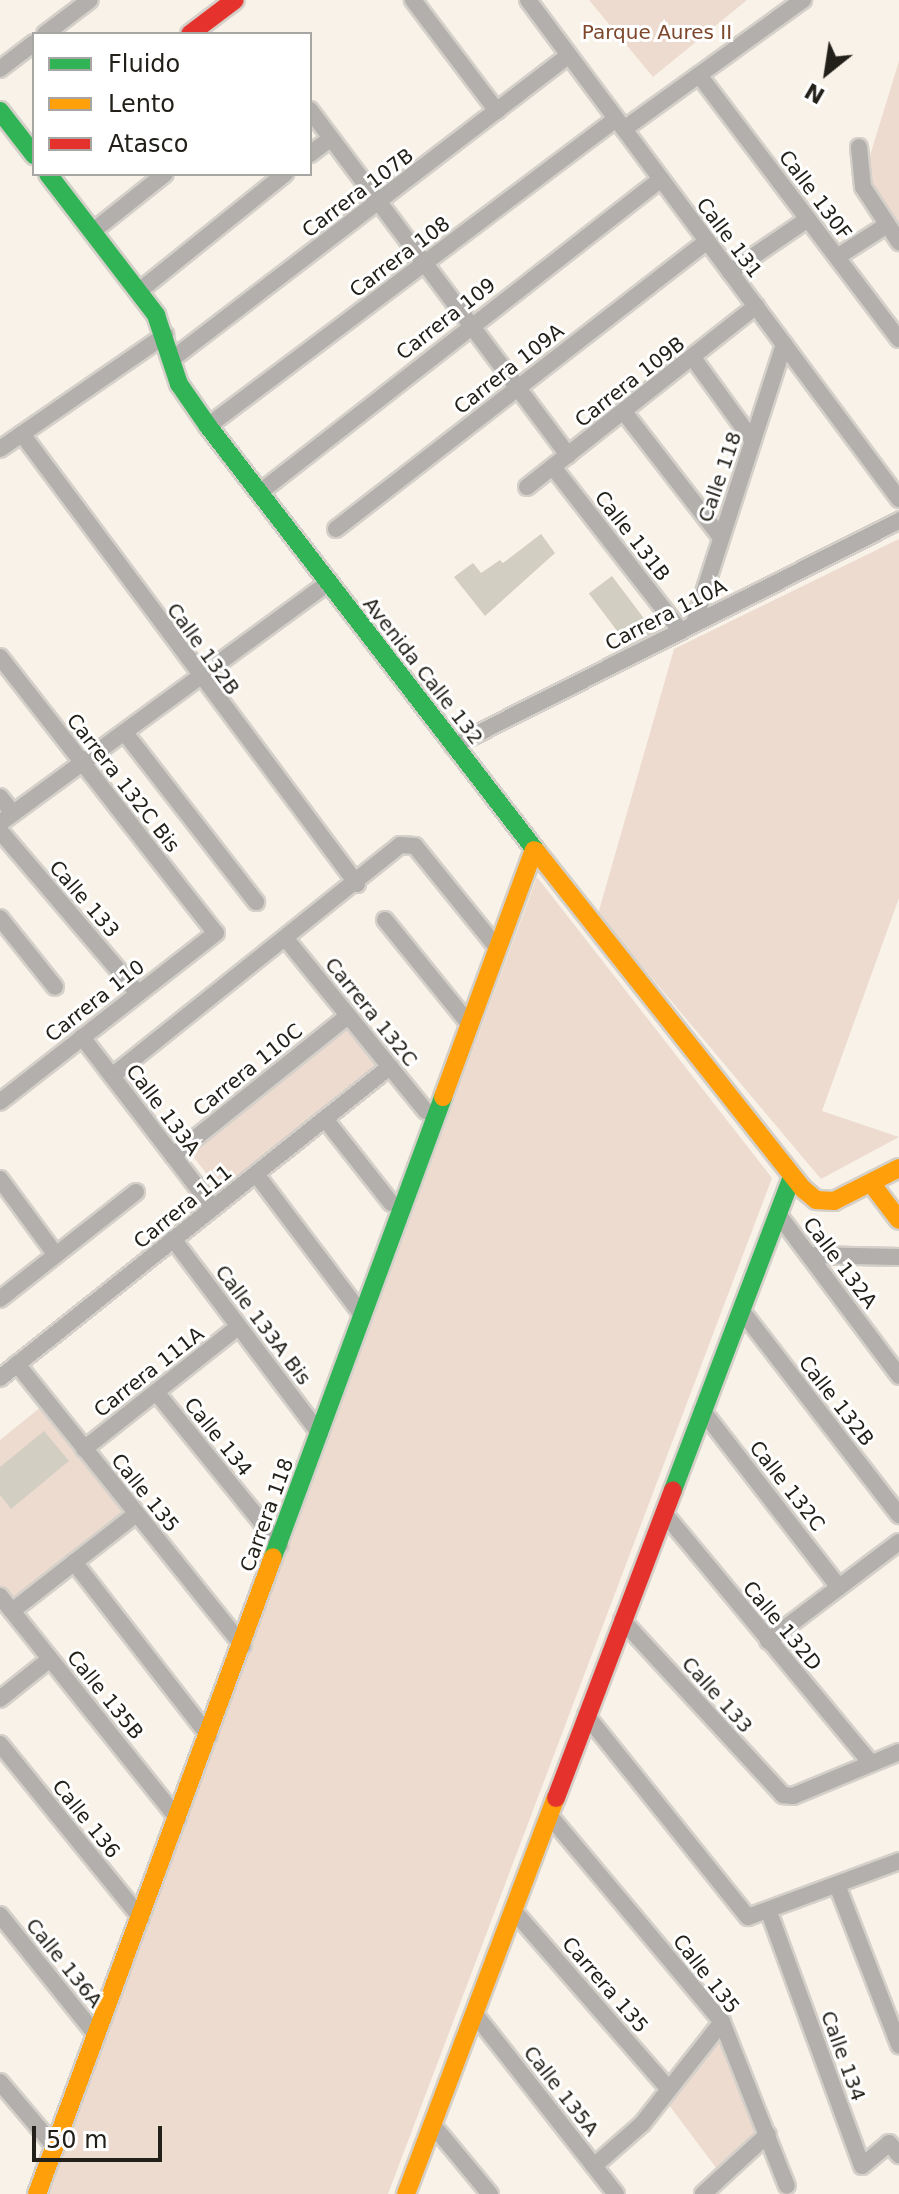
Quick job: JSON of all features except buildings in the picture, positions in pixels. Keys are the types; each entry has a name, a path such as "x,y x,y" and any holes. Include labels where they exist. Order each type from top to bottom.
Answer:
{"street":[{"path":"48,32 90,0"},
{"path":"193,32 235,0"},
{"path":"413,0 497,111"},
{"name":"Calle 131","path":"528,0 899,499"},
{"name":"Carrera 108","path":"208,426 425,263 620,124 699,75 803,0"},
{"path":"0,69 32,45"},
{"name":"Carrera 107B","path":"171,360 569,55"},
{"name":"Calle 130F","path":"699,75 899,339"},
{"path":"0,111 32,153"},
{"path":"312,113 568,455"},
{"path":"312,152 331,138"},
{"path":"859,147 863,187 899,242"},
{"name":"Avenida Calle 132","path":"50,176 138,292 165,335 179,384 208,426 453,746 792,1177 811,1198 828,1202 899,1168"},
{"path":"92,232 162,176"},
{"path":"138,292 283,176"},
{"name":"Carrera 109","path":"259,493 661,179"},
{"path":"730,272 808,219"},
{"path":"837,257 887,225"},
{"name":"Carrera 109A","path":"336,529 707,241"},
{"name":"Carrera 109B","path":"527,487 756,306"},
{"path":"0,449 165,335"},
{"name":"Calle 118","path":"687,626 784,344"},
{"path":"693,358 753,441"},
{"path":"624,412 720,536"},
{"name":"Calle 132B","path":"22,434 200,679 357,884"},
{"name":"Calle 131B","path":"553,467 687,626"},
{"name":"Carrera 110A","path":"453,746 899,521"},
{"path":"0,797 7,818 328,583"},
{"name":"Carrera 132C Bis","path":"0,657 80,764 216,933"},
{"path":"125,733 256,902"},
{"name":"Calle 133","path":"0,831 138,993"},
{"path":"112,1076 407,843 415,846 498,949"},
{"name":"Carrera 118","path":"37,2194 243,1646 534,850"},
{"path":"385,920 470,1025"},
{"path":"3,927 55,987"},
{"name":"Carrera 110","path":"0,1102 216,933"},
{"name":"Carrera 132C","path":"286,939 426,1111"},
{"name":"Carrera 110C","path":"173,1156 348,1016"},
{"name":"Calle 133A","path":"82,1037 213,1208"},
{"name":"Carrera 111","path":"0,1378 390,1067"},
{"path":"325,1119 391,1203"},
{"path":"256,1174 363,1316"},
{"path":"406,2194 792,1177"},
{"path":"0,1179 56,1255"},
{"path":"871,1183 899,1220"},
{"path":"0,1299 136,1192"},
{"name":"Calle 132A","path":"778,1214 899,1376"},
{"name":"Calle 133A Bis","path":"173,1239 320,1434"},
{"path":"809,1255 899,1257"},
{"name":"Calle 132B","path":"741,1310 899,1515"},
{"name":"Carrera 111A","path":"84,1449 238,1327"},
{"name":"Calle 135","path":"17,1364 243,1646"},
{"name":"Calle 134","path":"156,1392 280,1545"},
{"name":"Calle 132C","path":"702,1410 839,1587"},
{"name":"Calle 132D","path":"664,1513 871,1763"},
{"path":"4,1602 74,1562 136,1514"},
{"path":"768,1641 899,1542"},
{"path":"74,1562 209,1736"},
{"name":"Calle 135B","path":"4,1602 178,1819"},
{"name":"Calle 133","path":"622,1620 783,1795 793,1796 871,1763"},
{"path":"0,1699 50,1659"},
{"name":"Calle 134","path":"586,1715 744,1914 761,1915 862,2166 889,2143 899,2155"},
{"name":"Calle 136","path":"0,1744 141,1918"},
{"path":"871,1763 899,1752"},
{"name":"Calle 135","path":"549,1815 722,2022 787,2186"},
{"path":"761,1915 899,1861"},
{"path":"837,1885 899,2045"},
{"name":"Carrera 135","path":"513,1910 667,2087"},
{"name":"Calle 136A","path":"0,1915 97,2036"},
{"name":"Calle 135A","path":"474,2013 616,2194"},
{"path":"594,2166 642,2124 667,2087 722,2022"},
{"path":"0,2082 55,2147"},
{"path":"432,2124 490,2194"},
{"path":"703,2194 768,2134"}],"green space":[{"name":"Parque Aures II","path":"589,0 747,0 653,77"},
{"path":"899,61 899,227 864,175"},
{"path":"899,539 899,898 822,1111 899,1137 821,1179 598,914 674,649"},
{"path":"537,877 772,1178 388,2194 48,2194"},
{"path":"348,1025 381,1067 221,1192 188,1150"},
{"path":"47,1402 136,1514 12,1611 0,1596 0,1440"},
{"path":"716,2033 756,2132 717,2169 663,2097"}],"traffic: fast":[{"path":"0,111 32,152"},
{"path":"50,176 156,315 179,384 208,426 536,851"},
{"path":"273,1557 443,1097"},
{"path":"673,1490 792,1177"}],"traffic: slow":[{"path":"443,1097 534,850"},
{"path":"536,851 803,1189 816,1200 834,1201 899,1168"},
{"path":"871,1183 899,1220"},
{"path":"37,2194 273,1557"},
{"path":"406,2194 556,1798"}],"traffic: jam":[{"path":"193,32 235,0"},
{"path":"556,1798 673,1490"}]}
